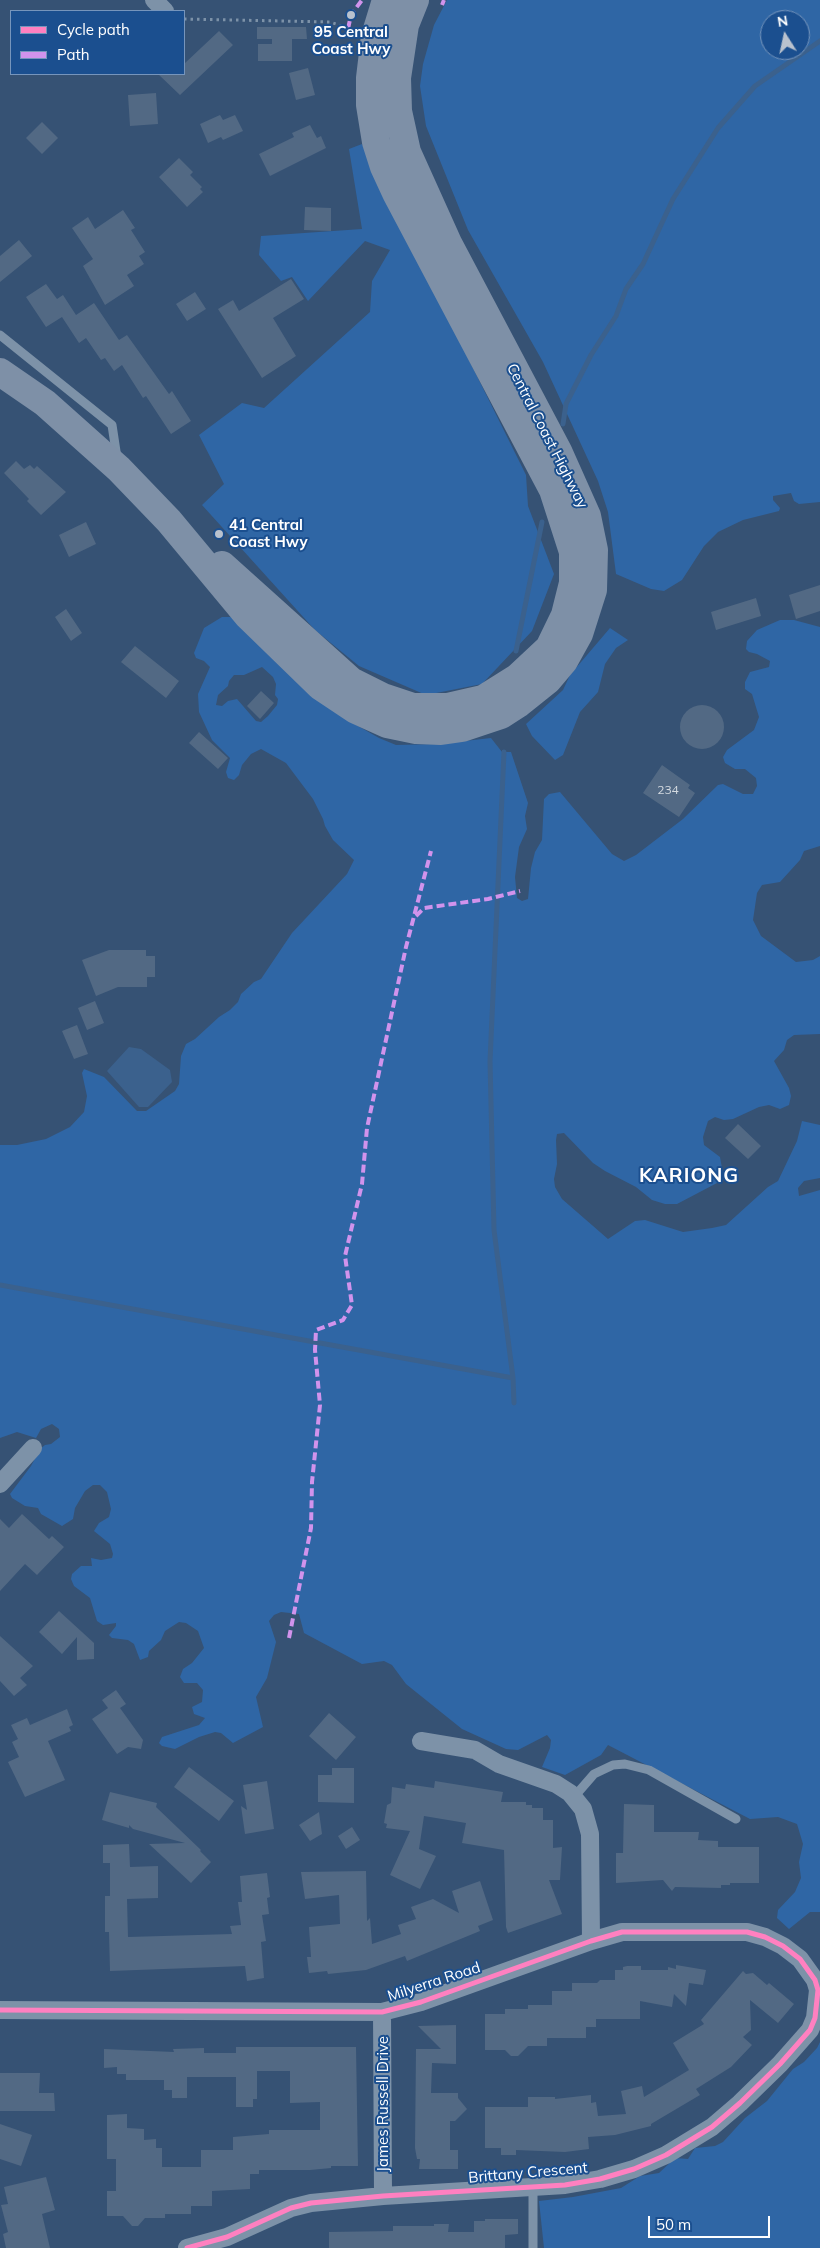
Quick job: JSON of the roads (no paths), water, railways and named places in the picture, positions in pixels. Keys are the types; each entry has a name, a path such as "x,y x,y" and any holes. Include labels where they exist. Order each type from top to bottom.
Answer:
{"highway":[{"name":"Central Coast Highway","path":"0,372 45,403 119,469 170,521 248,616 295,664 337,699 387,724 416,730 441,731 469,726 501,715 548,680 564,660 578,634 593,590 594,550 588,516 558,451 448,243 406,152 397,94 399,54 403,12 415,0"},
{"path":"372,123 378,128 383,126 385,58 403,12"},
{"name":"Central Coast Highway","path":"170,521 259,596 351,681 390,700 412,707 448,707 483,699 518,677 548,648 565,614 573,582 573,552 567,528 553,490 384,167 372,123 370,92 380,20"}],"street":[{"path":"154,0 164,10"},
{"path":"380,20 403,12"},
{"path":"0,1484 33,1448"},
{"path":"421,1741 475,1750 518,1772 563,1787 574,1797 583,1809 590,1834 591,1941"},
{"name":"Milyerra Road","path":"0,2010 382,2012 421,2002 591,1941 622,1932 747,1932 765,1936 783,1946 800,1959"},
{"name":"Brittany Crescent","path":"187,2248 226,2237 291,2208 311,2203 383,2196 533,2187 600,2179 634,2169 689,2142 712,2127 740,2104 810,2030 815,2018 818,1990 811,1972 800,1959"},
{"name":"James Russell Drive","path":"382,2012 383,2196"}],"lane":[{"path":"0,335 112,425 119,469"},
{"path":"574,1797 594,1774 613,1765 625,1764 649,1770 736,1818"},
{"path":"533,2187 533,2248"}],"waterway":[{"path":"563,424 566,404 591,355 616,316 626,289 643,264 673,199 718,128 755,86 820,41"},
{"path":"516,651 542,522"},
{"path":"0,1285 513,1378 494,1230 490,1061 504,752"},
{"path":"513,1378 514,1403"}],"place":[{"name":"95 Central Coast Hwy","path":"351,15"},
{"name":"41 Central Coast Hwy","path":"219,534"}],"district":[{"name":"KARIONG","path":"689,1176"}]}
